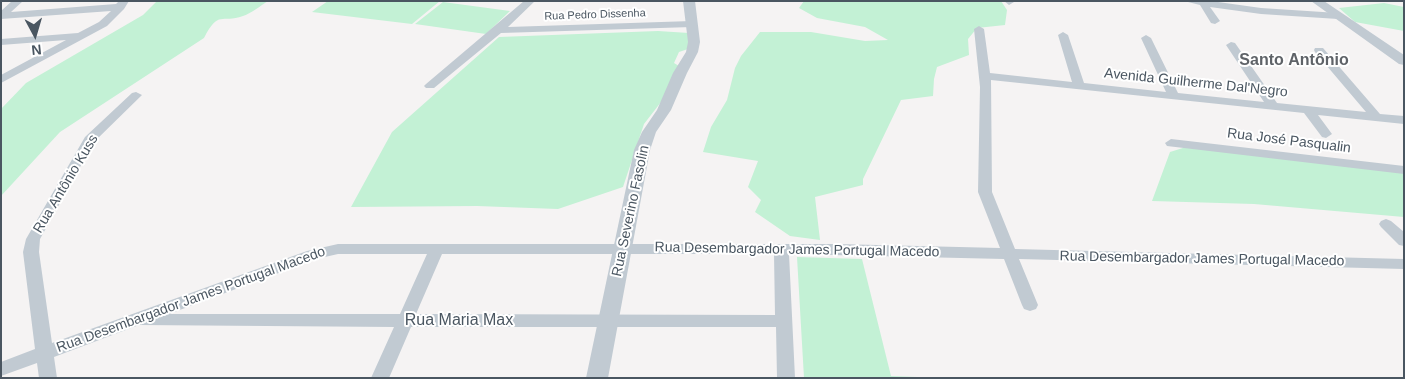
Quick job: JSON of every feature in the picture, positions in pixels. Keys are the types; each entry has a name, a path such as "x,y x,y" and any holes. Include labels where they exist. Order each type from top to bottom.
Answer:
{"street":[{"path":"1,16 18,1"},
{"path":"430,86 466,54 498,30 529,1 539,1"},
{"name":"Rua Severino Fasolin","path":"596,378 642,150 649,132 664,110 680,73 692,52 694,42 689,1"},
{"path":"1189,1 1248,10 1338,16"},
{"path":"1316,1 1404,61"},
{"path":"1203,3 1215,20"},
{"path":"1,16 122,4"},
{"path":"1,80 83,36 108,20 122,4"},
{"name":"Rua Pedro Dissenha","path":"498,30 692,24"},
{"path":"979,29 986,92 984,183 988,201 1030,306"},
{"path":"1063,35 1079,86"},
{"path":"1,42 83,36"},
{"path":"1146,38 1174,96"},
{"path":"1231,45 1272,106"},
{"path":"1319,50 1376,117"},
{"path":"1,70 22,68"},
{"name":"Avenida Guilherme Dal'Negro","path":"985,76 1404,120"},
{"name":"Rua Antônio Kuss","path":"48,378 31,252 33,239 89,140 136,95"},
{"path":"1308,110 1326,134"},
{"name":"Rua José Pasqualin","path":"1171,142 1404,170"},
{"path":"1386,224 1404,241"},
{"name":"Rua Desembargador James Portugal Macedo","path":"1,369 326,251 351,248 781,249 1404,264"},
{"path":"380,378 437,248"},
{"path":"781,249 786,378"},
{"name":"Rua Maria Max","path":"134,320 784,321"}],"green space":[{"path":"157,1 268,1 243,16 217,20 204,38 60,132 1,196 1,109 26,83 143,15"},
{"path":"328,1 440,1 412,24 312,12"},
{"path":"804,1 1001,1 1007,10 1005,25 977,28 968,39 969,55 937,67 933,96 901,100 863,179 863,185 815,197 820,240 790,236 755,212 761,200 748,187 758,161 703,152 711,127 727,100 735,68 741,56 760,32 811,32 865,41 888,40 865,27 817,18 799,8"},
{"path":"443,2 510,11 486,34 415,24"},
{"path":"1384,3 1404,7 1404,31 1355,22 1339,8"},
{"path":"658,31 689,33 688,49 679,52 674,63 679,66 668,93 644,124 623,187 558,209 477,206 351,207 392,132 499,37"},
{"path":"1186,147 1404,172 1404,217 1254,204 1152,201 1170,152"},
{"path":"797,257 862,259 891,376 944,378 804,378"}],"district":[{"name":"Santo Antônio","path":"1294,61"}]}
